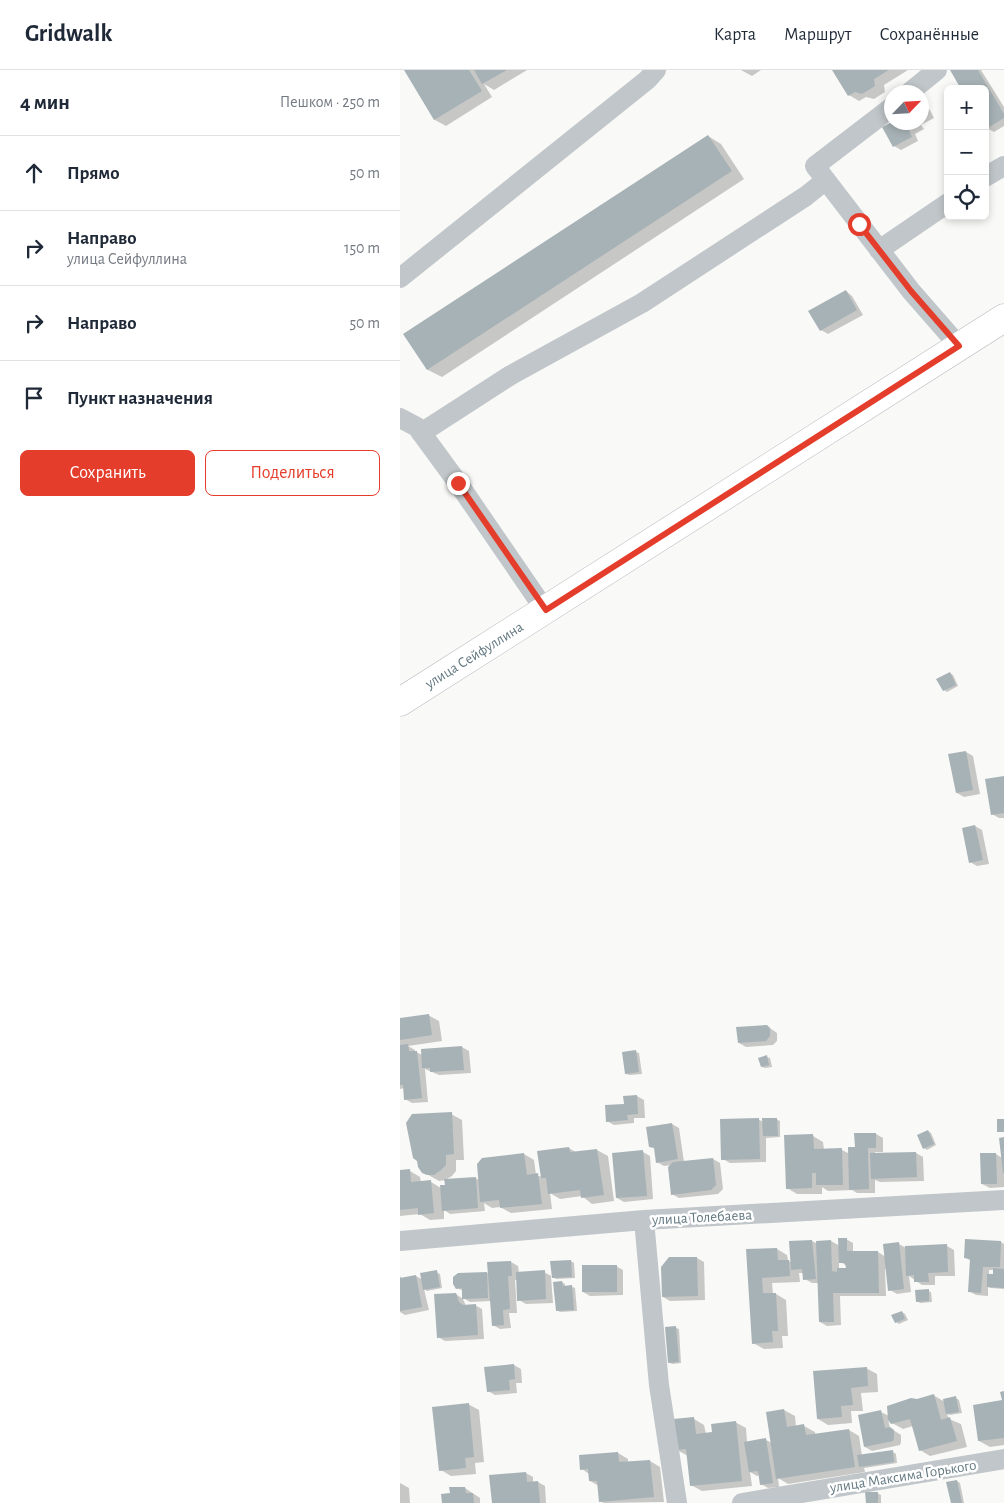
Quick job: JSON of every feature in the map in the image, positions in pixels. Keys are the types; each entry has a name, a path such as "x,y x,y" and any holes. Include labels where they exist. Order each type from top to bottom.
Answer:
{"main road":[{"name":"улица Сейфуллина","path":"400,702 1004,318"}],"street":[{"path":"400,278 647,80 656,70"},
{"path":"919,85 937,70"},
{"path":"884,113 815,166 911,291 959,346"},
{"path":"988,175 1004,166"},
{"path":"421,433 511,376 642,303 806,196 826,180"},
{"path":"879,250 944,206"},
{"path":"400,418 417,427 546,610"},
{"name":"улица Толебаева","path":"400,1241 644,1220 1004,1200"},
{"path":"644,1220 659,1385 677,1503"},
{"name":"улица Максима Горького","path":"742,1503 1004,1459"}],"building":[{"path":"404,70 469,70 482,91 434,120"},
{"path":"474,70 507,70 482,84"},
{"path":"832,70 889,70 874,79 875,86 862,94 855,92 848,96"},
{"path":"950,70 978,70 987,85 959,85"},
{"path":"989,89 1004,114 1004,118 989,127"},
{"path":"884,126 884,130 909,130 912,137 893,147 882,127"},
{"path":"708,135 732,171 427,370 403,334"},
{"path":"846,290 857,310 820,331 808,311"},
{"path":"950,672 956,685 943,691 936,679"},
{"path":"966,751 973,790 956,793 948,754"},
{"path":"1004,776 1004,813 991,815 985,779"},
{"path":"975,825 983,860 969,863 962,828"},
{"path":"429,1014 432,1035 400,1040 400,1018"},
{"path":"767,1025 770,1028 770,1036 766,1041 738,1043 736,1027"},
{"path":"408,1044 409,1051 417,1051 422,1098 404,1100 403,1085 400,1085 400,1045"},
{"path":"462,1046 464,1070 430,1072 430,1068 422,1068 421,1049"},
{"path":"636,1050 639,1072 625,1074 622,1052"},
{"path":"767,1055 769,1065 761,1067 758,1058"},
{"path":"637,1095 638,1114 627,1115 628,1120 606,1122 605,1105 624,1104 623,1096"},
{"path":"452,1112 454,1154 446,1155 446,1165 434,1175 422,1173 417,1161 413,1158 406,1123 412,1114"},
{"path":"759,1118 760,1159 721,1160 720,1119"},
{"path":"762,1118 777,1118 778,1136 763,1136"},
{"path":"997,1119 1004,1119 1004,1132 997,1132"},
{"path":"672,1123 678,1159 656,1163 654,1148 649,1147 646,1127"},
{"path":"928,1130 934,1144 923,1149 917,1135"},
{"path":"854,1133 876,1133 876,1148 868,1148 869,1189 849,1190 848,1147 855,1147"},
{"path":"813,1134 814,1149 842,1148 843,1185 816,1185 816,1173 812,1173 812,1188 786,1189 784,1135"},
{"path":"1004,1137 1004,1173 1003,1173 999,1138"},
{"path":"569,1147 570,1152 597,1149 604,1195 581,1198 580,1190 548,1194 546,1178 541,1178 537,1151"},
{"path":"643,1150 647,1196 616,1198 612,1153"},
{"path":"916,1152 917,1177 871,1179 870,1153"},
{"path":"524,1153 527,1175 538,1173 542,1204 500,1208 499,1200 480,1202 477,1164 482,1158"},
{"path":"980,1153 996,1153 997,1184 981,1184"},
{"path":"713,1158 716,1185 711,1190 671,1195 668,1167 673,1162"},
{"path":"410,1169 411,1182 431,1180 434,1213 418,1215 418,1208 400,1210 400,1170"},
{"path":"476,1177 478,1208 442,1211 440,1185 445,1185 444,1179"},
{"path":"838,1238 847,1238 847,1251 878,1251 879,1293 833,1293 834,1322 819,1322 816,1241 831,1240 832,1271 837,1272 837,1268 846,1268 845,1263 839,1263"},
{"path":"965,1239 1001,1241 1000,1267 983,1267 981,1293 968,1292 970,1259 964,1258"},
{"path":"812,1240 816,1279 803,1280 802,1269 791,1270 789,1241"},
{"path":"899,1242 904,1289 888,1291 883,1244"},
{"path":"947,1244 948,1272 928,1273 929,1282 914,1282 914,1275 906,1276 905,1246"},
{"path":"777,1248 778,1260 789,1260 790,1276 762,1278 763,1293 776,1293 778,1331 772,1331 773,1342 752,1344 746,1249"},
{"path":"669,1257 697,1257 698,1296 662,1297 661,1267"},
{"path":"571,1260 572,1277 552,1278 550,1261"},
{"path":"511,1261 512,1276 508,1276 510,1309 503,1310 504,1325 492,1326 487,1262"},
{"path":"582,1265 617,1265 617,1292 582,1292"},
{"path":"993,1268 1004,1269 1004,1288 987,1287 987,1274 993,1274"},
{"path":"437,1270 440,1287 423,1290 420,1273"},
{"path":"545,1270 546,1299 517,1301 516,1272"},
{"path":"487,1272 488,1298 462,1299 462,1288 456,1289 453,1284 453,1277 458,1273"},
{"path":"416,1275 422,1307 400,1311 400,1278"},
{"path":"562,1281 563,1286 572,1285 574,1310 556,1311 553,1282"},
{"path":"929,1289 929,1301 916,1302 915,1290"},
{"path":"456,1293 459,1302 463,1305 476,1304 478,1335 437,1338 434,1294"},
{"path":"902,1311 905,1319 895,1323 891,1315"},
{"path":"676,1326 679,1362 668,1363 665,1327"},
{"path":"514,1364 515,1379 509,1380 510,1390 487,1392 484,1367"},
{"path":"867,1367 868,1386 851,1388 853,1405 841,1406 842,1417 817,1419 813,1371"},
{"path":"1004,1391 1004,1438 978,1441 973,1405 1002,1400 1000,1392"},
{"path":"934,1394 941,1420 950,1417 957,1441 919,1451 910,1419 891,1424 888,1420 887,1406 911,1398 917,1399"},
{"path":"956,1396 959,1412 946,1414 943,1399"},
{"path":"469,1403 474,1457 465,1458 466,1468 439,1471 432,1407"},
{"path":"784,1409 787,1427 804,1424 806,1435 849,1429 855,1467 776,1479 766,1412"},
{"path":"881,1410 885,1428 890,1427 894,1430 893,1441 864,1447 858,1415"},
{"path":"694,1417 696,1434 712,1432 711,1424 736,1421 742,1481 690,1486 686,1449 676,1450 673,1419"},
{"path":"766,1438 773,1483 760,1485 758,1471 749,1472 744,1442"},
{"path":"893,1450 894,1462 859,1467 857,1455"},
{"path":"618,1452 619,1462 650,1460 654,1497 599,1502 597,1481 589,1481 588,1469 580,1470 579,1455"},
{"path":"526,1472 527,1482 538,1481 540,1503 492,1503 489,1475"},
{"path":"957,1480 962,1503 951,1503 946,1482"},
{"path":"449,1487 465,1487 466,1493 473,1493 474,1503 442,1503 441,1494 450,1493"},
{"path":"865,1492 878,1492 878,1503 866,1503"}],"route":[{"path":"458,483 546,610 959,346 911,291 859,224"}]}
